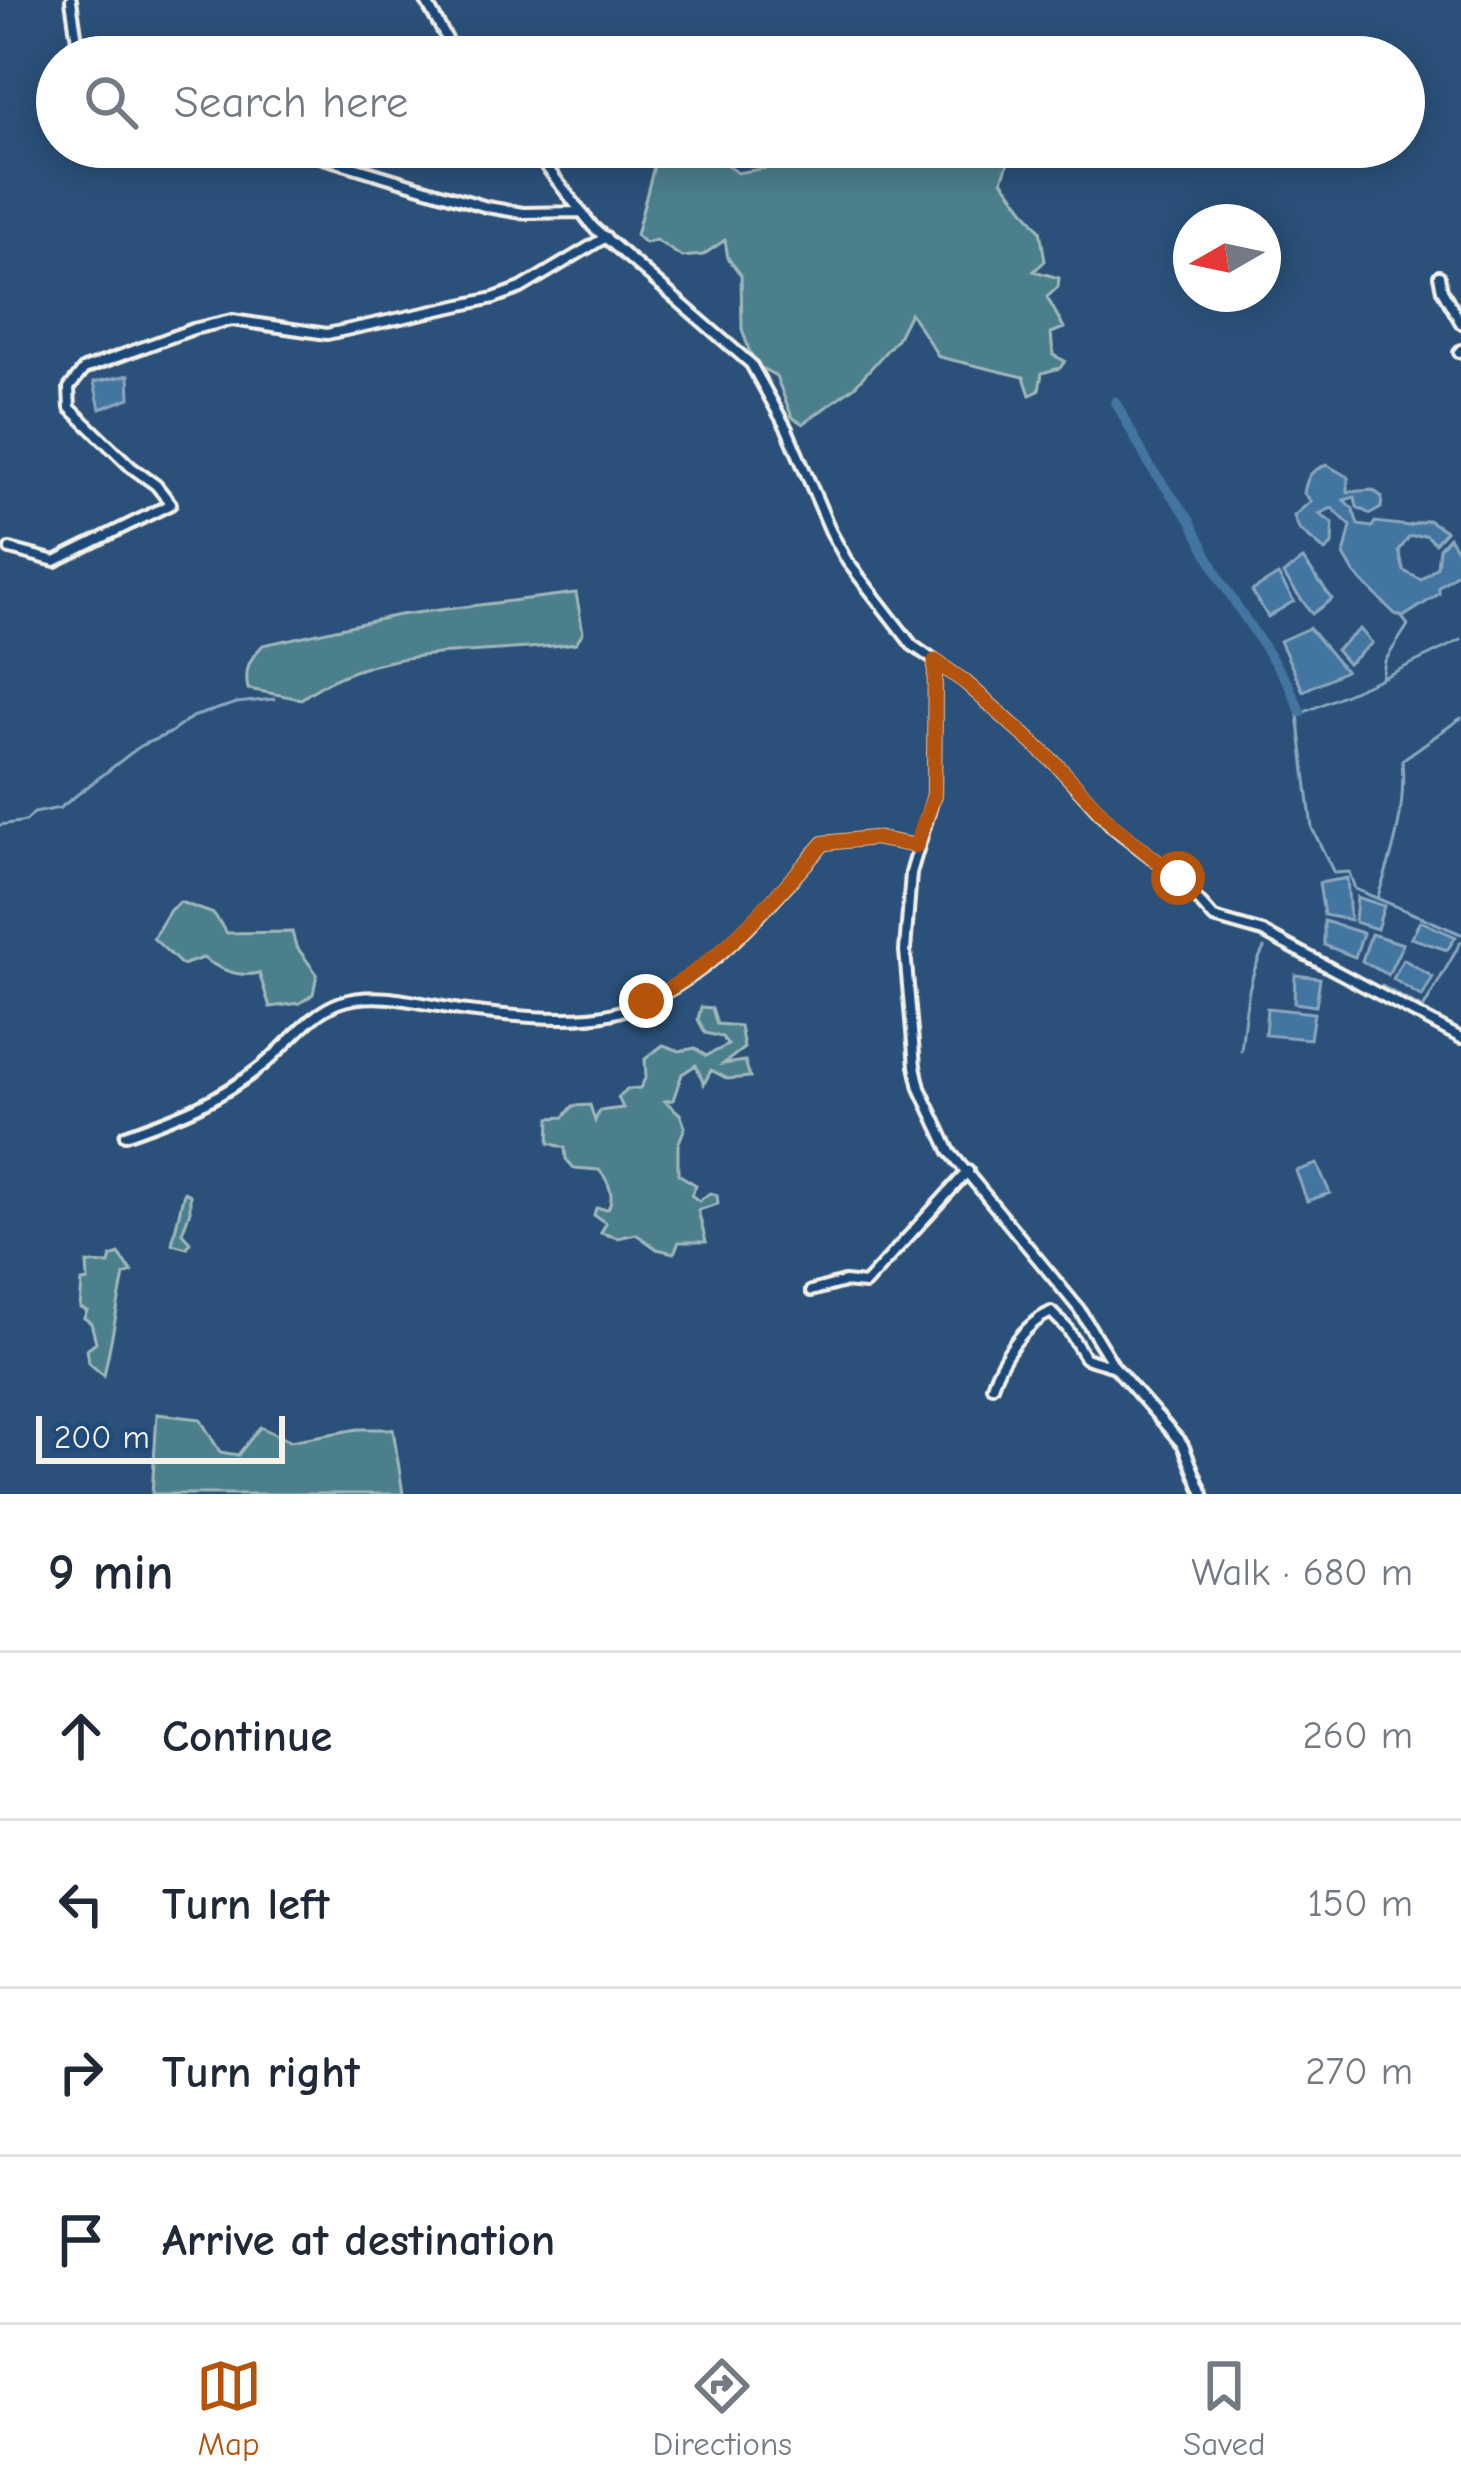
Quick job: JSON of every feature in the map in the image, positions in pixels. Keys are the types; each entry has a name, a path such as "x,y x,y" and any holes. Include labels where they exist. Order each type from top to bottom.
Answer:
{"street":[{"path":"71,0 76,36"},
{"path":"425,0 445,36"},
{"path":"363,168 488,207 523,213 582,212"},
{"path":"547,168 606,237 752,364 788,429 831,532 912,645 965,682 1056,764 1114,826 1178,878 1214,918 1263,932 1461,1038"},
{"path":"10,548 55,561 171,504 70,408 69,388 84,369 193,328 232,320 327,334 494,298 537,279 606,237"},
{"path":"1439,277 1461,323"},
{"path":"935,661 934,795 916,846 905,951 915,1066 937,1130 950,1152 1079,1310 1114,1366 1184,1444 1203,1494"},
{"path":"125,1136 206,1106 263,1065 317,1017 347,1000 405,999 465,1011 515,1014 613,1014 666,992 716,959 824,843 874,838 916,846"},
{"path":"811,1292 844,1282 865,1284 968,1172"},
{"path":"992,1386 999,1365 1038,1318 1051,1312 1085,1358 1114,1366"}],"green space":[{"path":"654,168 731,168 737,173 766,168 1006,168 1002,180 1040,230 1045,261 1034,271 1059,278 1058,287 1047,297 1064,328 1051,333 1053,355 1065,361 1060,368 1042,373 1039,391 1030,395 1024,377 939,357 910,313 897,339 855,386 803,424 792,417 776,376 756,365 749,350 742,329 741,275 728,258 725,240 703,255 682,257 656,240 645,243 636,235"},
{"path":"576,593 583,632 576,643 398,659 331,681 301,699 248,689 249,665 263,645 399,615"},
{"path":"180,902 214,914 227,933 292,932 296,946 317,974 313,994 300,1003 270,1007 259,973 230,972 203,958 182,965 153,938"},
{"path":"701,1007 712,1008 717,1024 740,1026 744,1048 723,1064 745,1061 750,1077 728,1079 711,1070 704,1084 696,1065 682,1074 673,1100 665,1101 680,1114 685,1127 678,1145 678,1174 696,1185 691,1195 699,1201 710,1193 717,1195 718,1204 698,1210 706,1242 679,1242 674,1253 657,1249 636,1234 618,1238 601,1233 606,1223 594,1215 596,1208 608,1209 608,1184 599,1170 574,1168 566,1159 565,1148 549,1143 550,1118 564,1117 573,1106 590,1105 595,1121 599,1111 623,1108 618,1097 627,1089 640,1088 646,1077 645,1059 663,1045 680,1051 695,1048 706,1056 728,1045 722,1037 705,1033 698,1019"},
{"path":"184,1192 190,1195 182,1233 190,1242 187,1248 172,1244"},
{"path":"119,1254 132,1272 124,1275 104,1376 89,1363 87,1349 96,1342 91,1323 84,1318 87,1311 80,1308 82,1282 88,1281 87,1263 109,1264"},
{"path":"157,1414 200,1419 220,1452 238,1455 260,1427 290,1441 358,1429 393,1429 403,1494 152,1494"}],"water":[{"path":"129,375 130,398 100,409 94,382"},
{"path":"1327,465 1348,477 1348,492 1373,490 1382,497 1381,508 1370,514 1357,507 1355,497 1344,500 1358,525 1409,526 1428,520 1446,531 1435,543 1426,535 1409,537 1399,551 1404,571 1421,580 1437,567 1439,548 1449,537 1461,556 1461,570 1439,587 1439,594 1403,617 1395,614 1355,574 1344,555 1351,526 1332,508 1319,514 1333,523 1332,545 1325,551 1299,529 1294,516 1311,501 1304,493 1308,478"},
{"path":"1303,559 1332,599 1312,614 1283,574"},
{"path":"1278,575 1294,601 1268,617 1252,591"},
{"path":"1309,628 1345,671 1303,691 1280,641"},
{"path":"1360,629 1372,643 1348,664 1336,650"},
{"path":"1347,878 1350,920 1324,915 1319,883"},
{"path":"1357,897 1384,906 1377,929 1355,922"},
{"path":"1324,921 1363,933 1355,957 1324,945"},
{"path":"1420,921 1456,937 1447,950 1411,938"},
{"path":"1371,934 1403,944 1388,975 1362,961"},
{"path":"1403,959 1433,977 1422,997 1393,979"},
{"path":"1295,975 1320,978 1316,1006 1294,1003"},
{"path":"1267,1008 1314,1013 1310,1039 1265,1035"},
{"path":"1317,1164 1330,1193 1307,1201 1296,1171"}],"waterway":[{"path":"1115,401 1151,468 1190,520 1222,583 1289,685 1301,713"},
{"path":"1401,616 1408,625 1385,661 1382,678 1298,715 1312,828 1334,873 1349,872 1355,889 1461,934"},
{"path":"1384,677 1461,640"},
{"path":"0,825 60,808 140,746 192,717 237,703 274,699"},
{"path":"1378,896 1398,829 1402,760 1461,718"},
{"path":"1380,989 1423,1009 1461,942"},
{"path":"1241,1050 1250,985 1264,948"}],"route":[{"path":"646,1001 716,959 824,843 874,838 916,846 934,795 935,661 965,682 1056,764 1114,826 1178,878"}]}
